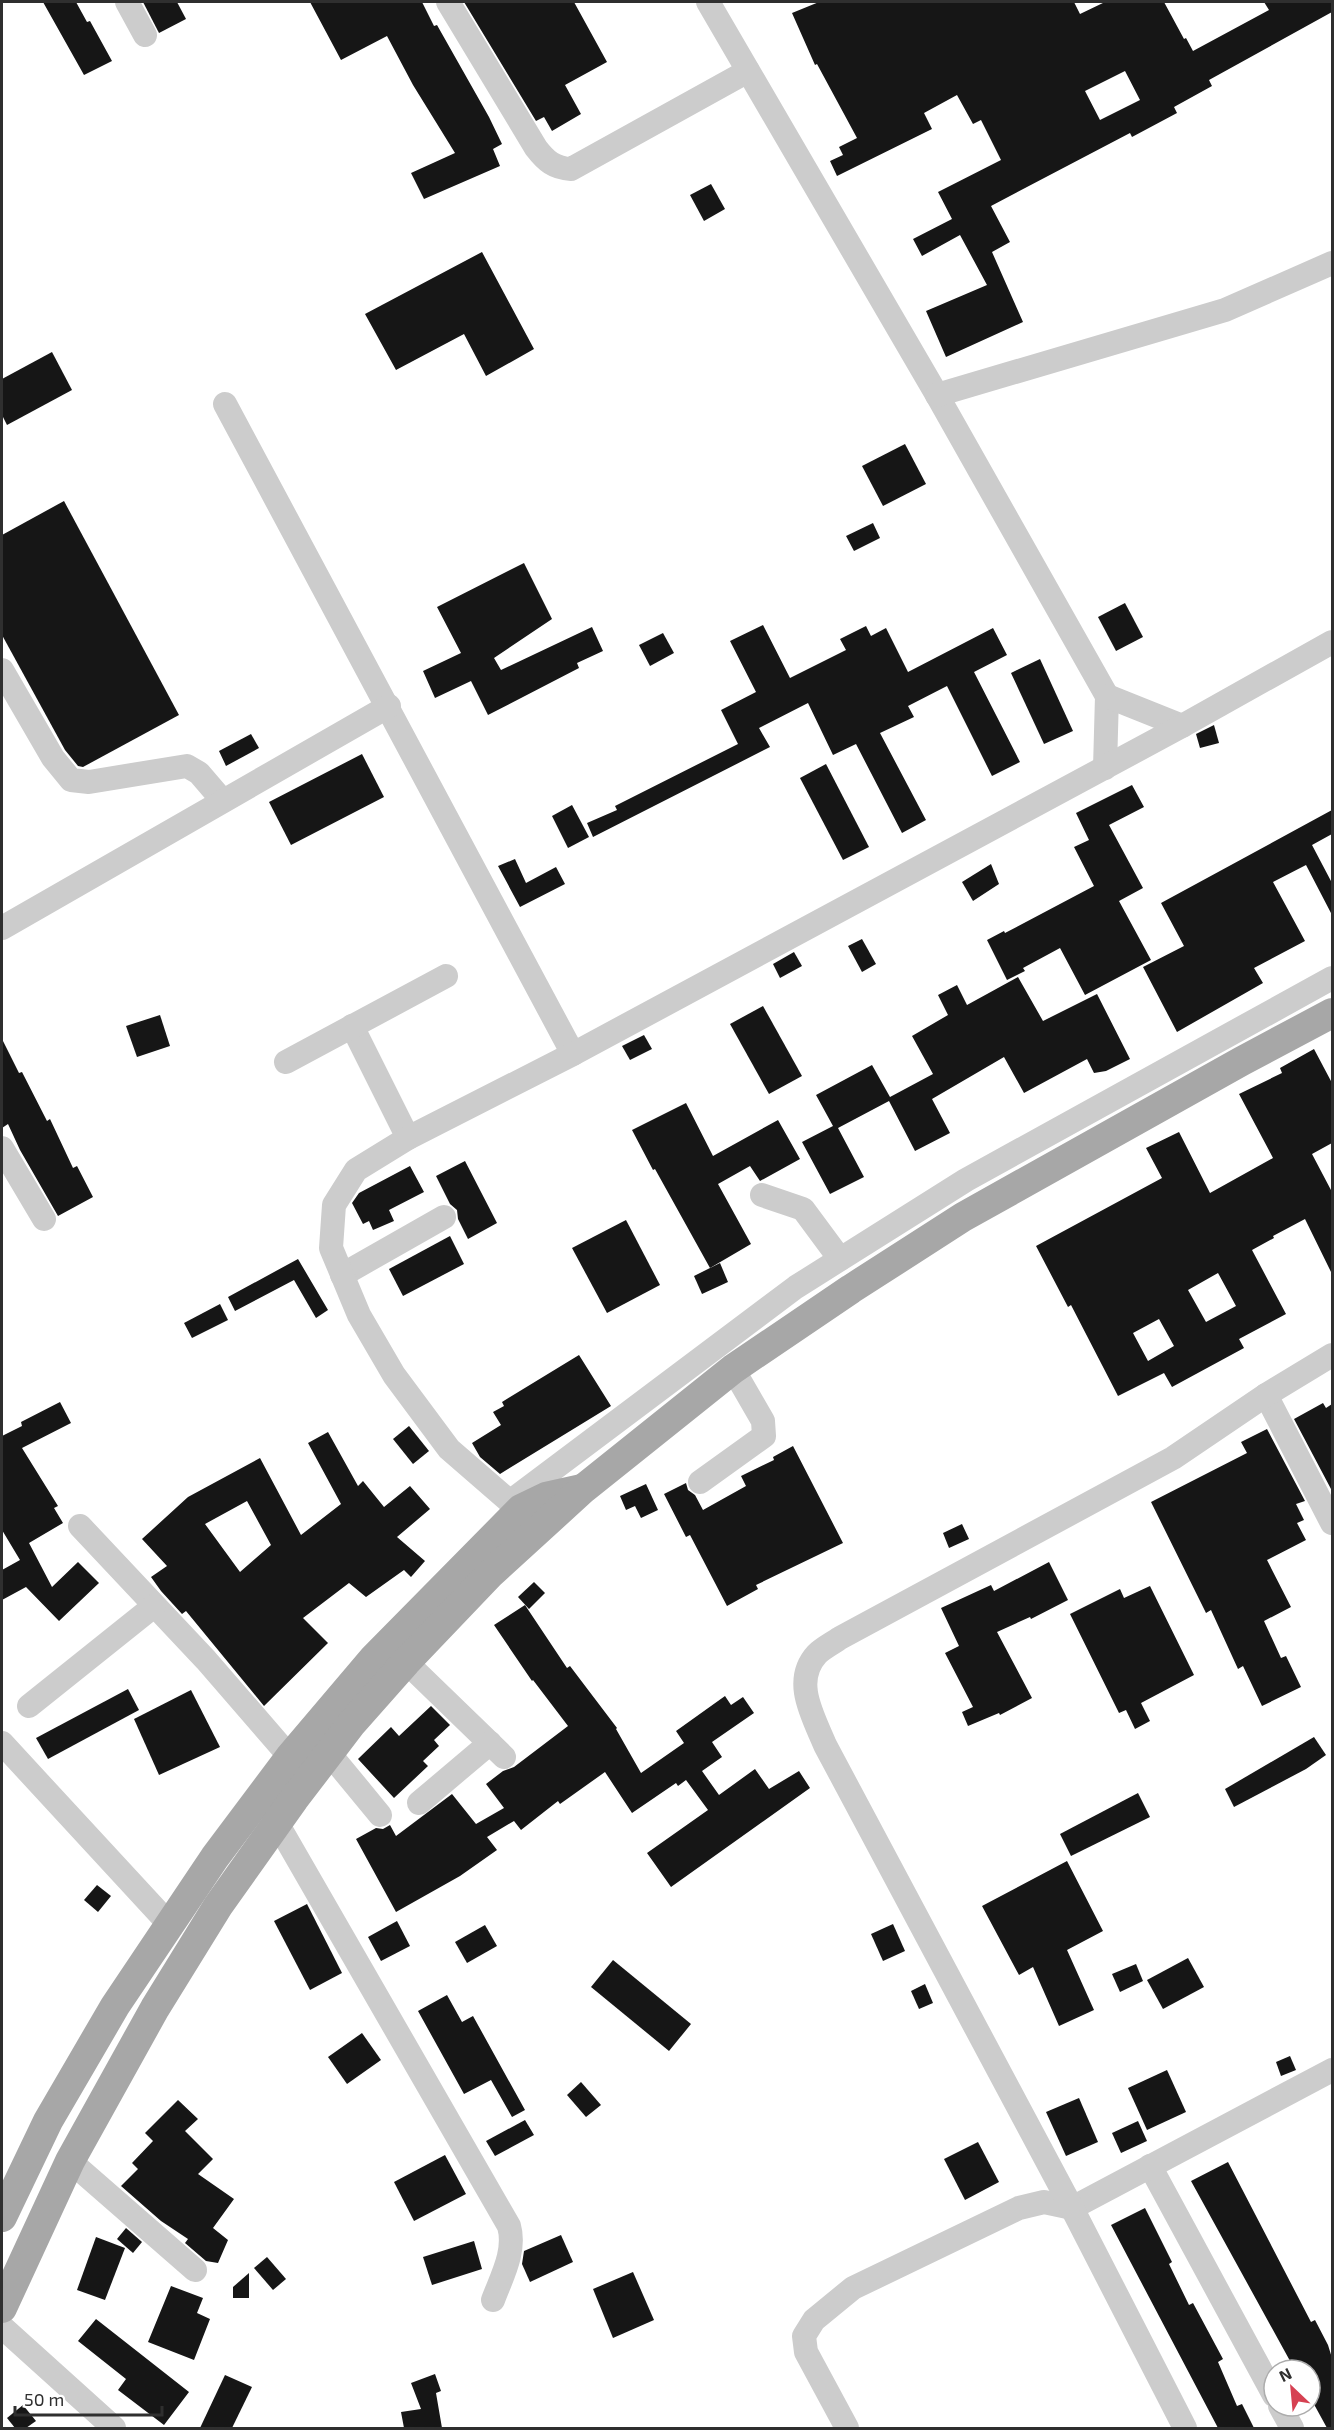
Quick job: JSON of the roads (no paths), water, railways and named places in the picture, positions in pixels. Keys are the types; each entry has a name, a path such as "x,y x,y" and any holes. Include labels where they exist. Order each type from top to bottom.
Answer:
{"main road":[{"path":"2,2217 59,2102 115,2006 215,1857 290,1757 374,1658 524,1513 583,1489 733,1369 963,1217 1242,1060 1332,1013"},
{"path":"2,2308 70,2160 155,2008 218,1906 352,1723 406,1662 490,1574 524,1513"}],"street":[{"path":"127,2 145,35"},
{"path":"448,2 536,148 544,159 557,168 571,169 748,71"},
{"path":"708,2 937,396 1107,696 1105,768"},
{"path":"937,396 1224,310 1332,263"},
{"path":"225,404 389,706 573,1054"},
{"path":"1332,642 1105,768 573,1054 408,1138 356,1170 334,1205 331,1248 359,1316 394,1375 449,1449 524,1513 748,1322 796,1287 966,1180 1332,978"},
{"path":"2,670 53,758 71,780 89,782 187,766 199,772 223,801"},
{"path":"1107,696 1182,726"},
{"path":"2,928 389,706"},
{"path":"286,1062 446,976"},
{"path":"352,1026 408,1138"},
{"path":"2,1148 44,1219"},
{"path":"762,1195 803,1209 840,1259"},
{"path":"342,1275 444,1217"},
{"path":"1185,2428 1072,2208 825,1745 808,1706 804,1677 817,1654 840,1638 1173,1458 1266,1395 1332,1354"},
{"path":"700,1482 764,1436 763,1421 733,1369"},
{"path":"1266,1395 1332,1523"},
{"path":"80,1526 206,1660 290,1757"},
{"path":"29,1706 154,1606"},
{"path":"406,1662 497,1750 419,1803"},
{"path":"2,1743 170,1924"},
{"path":"329,1753 380,1815"},
{"path":"277,1823 509,2226 512,2238 510,2255 493,2300"},
{"path":"847,2428 806,2352 804,2336 814,2320 853,2288 1019,2208 1044,2202 1072,2208 1332,2070"},
{"path":"70,2160 195,2270"},
{"path":"1150,2166 1262,2373"},
{"path":"2,2327 114,2428"}]}
